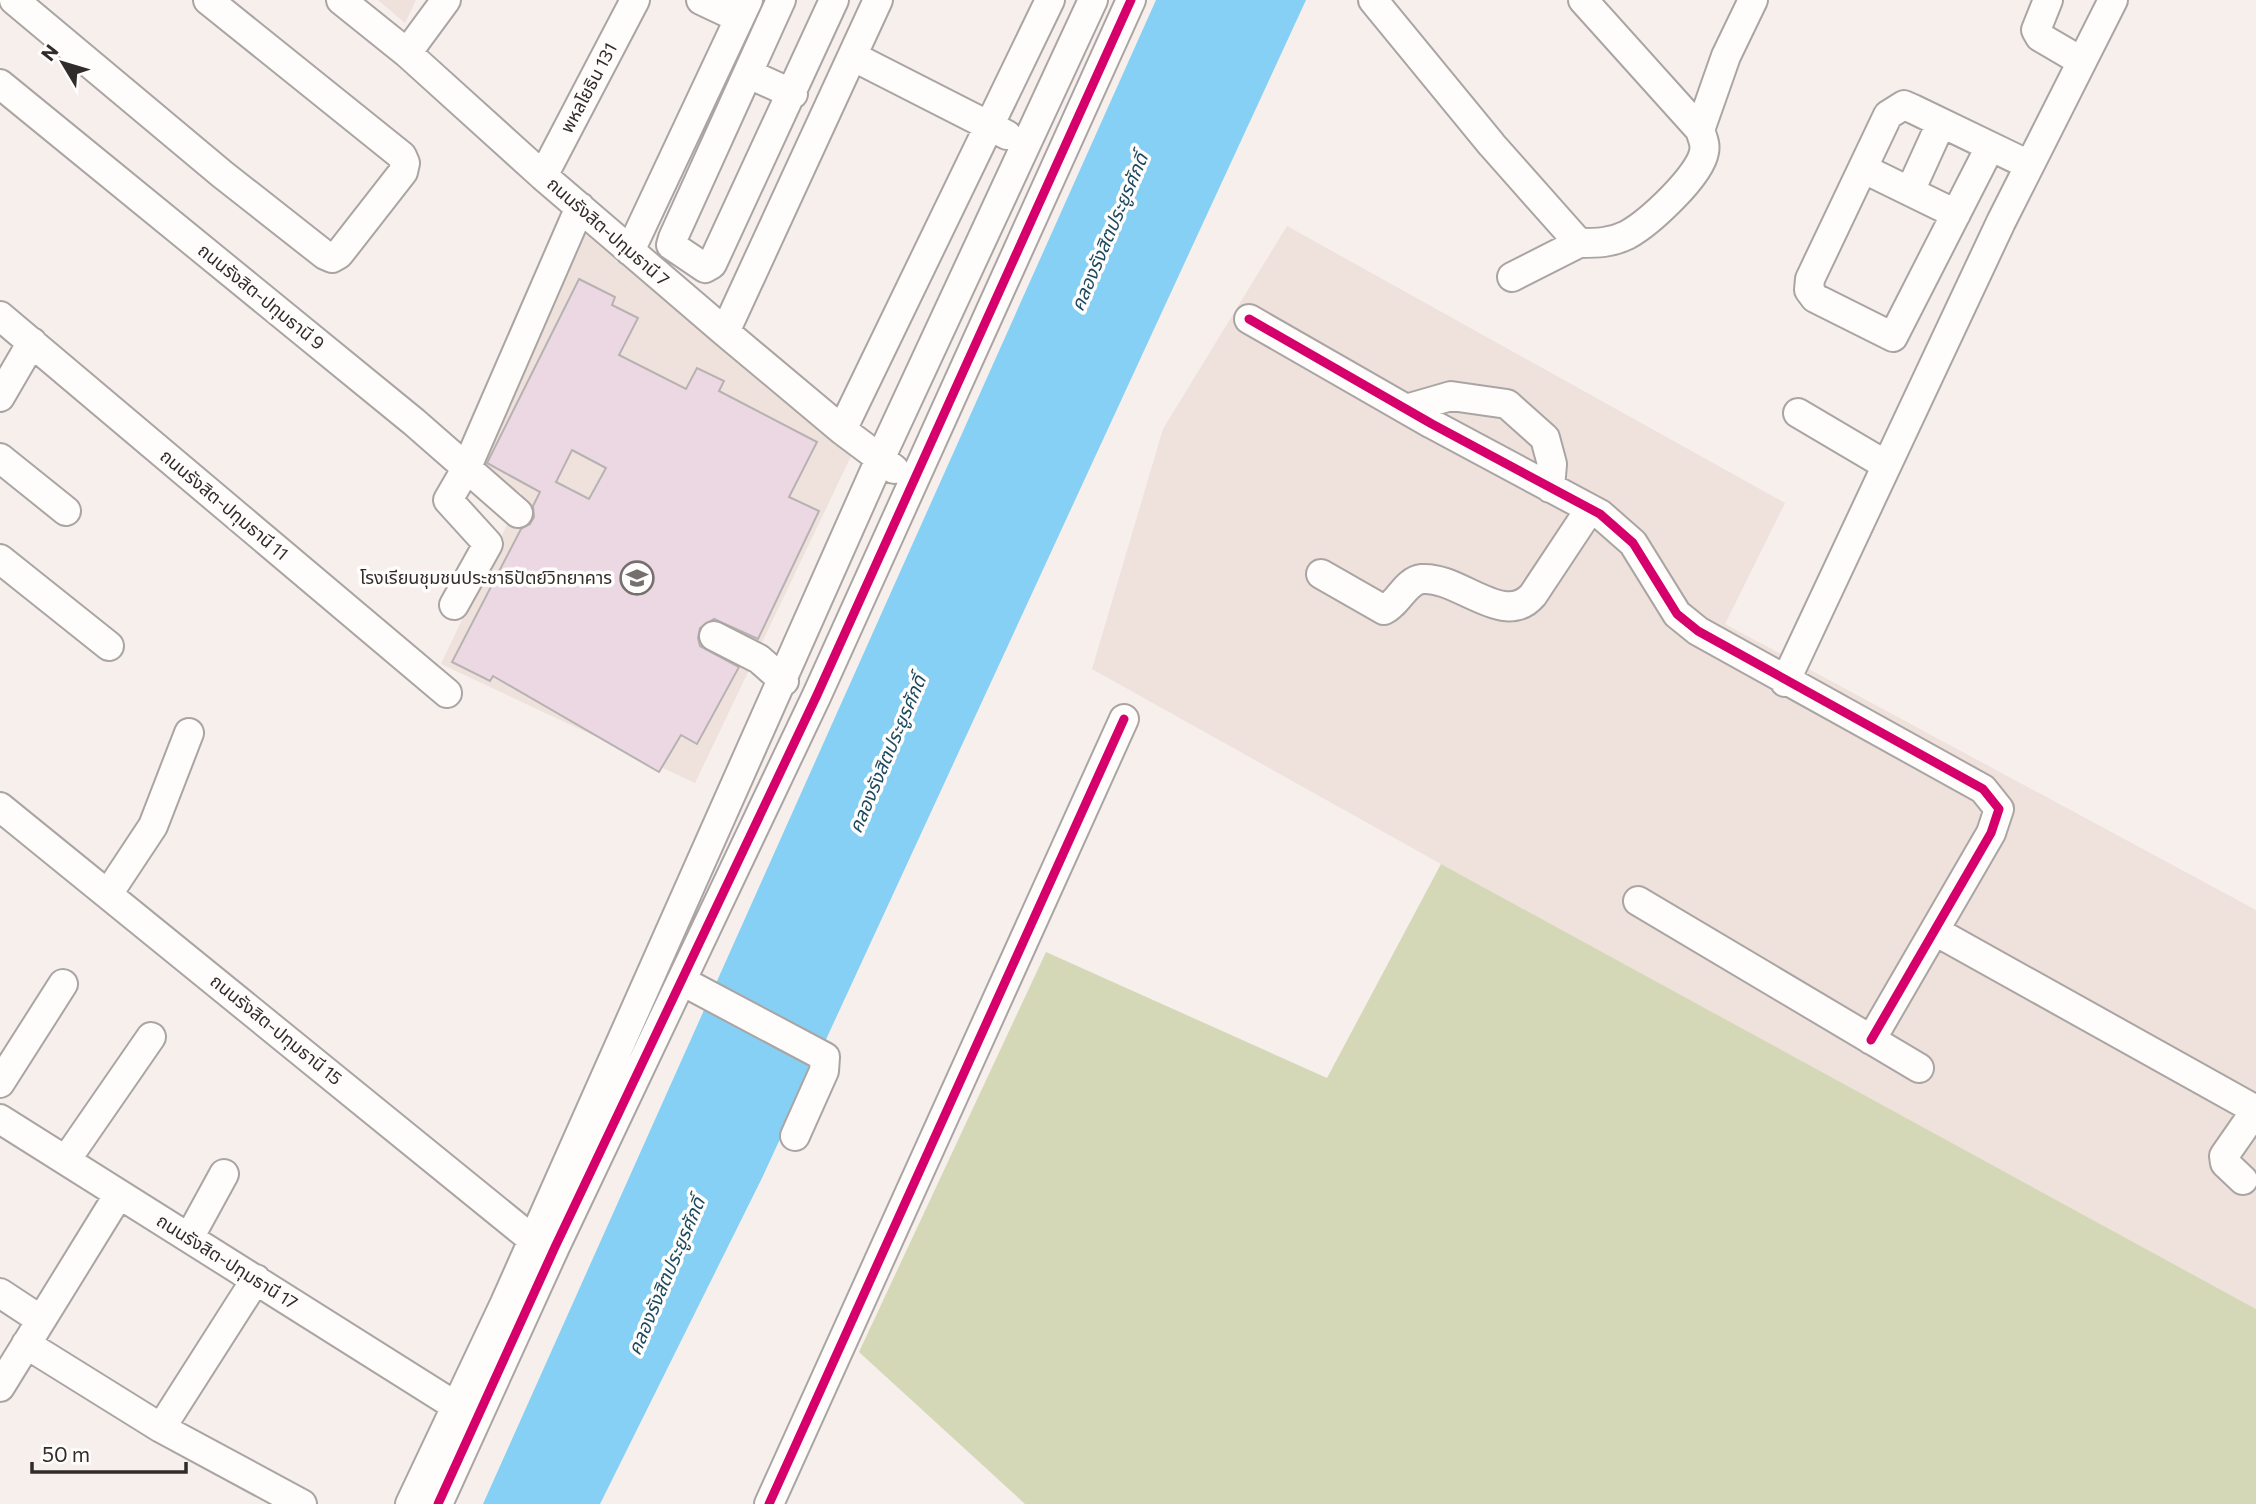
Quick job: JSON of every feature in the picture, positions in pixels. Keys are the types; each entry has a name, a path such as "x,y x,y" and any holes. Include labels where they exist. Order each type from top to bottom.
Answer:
{"street":[{"path":"14,0 222,174 324,255 332,258 403,172 405,163 402,156 208,0"},
{"name":"ถนนรังสิต-ปทุมธานี 7","path":"341,0 371,10 407,53 543,176 842,430 914,482"},
{"path":"407,53 446,0"},
{"name":"พหลโยธิน 131","path":"543,176 635,0"},
{"path":"630,251 744,9 701,0"},
{"path":"781,0 671,245 705,268 712,264 793,94 834,0"},
{"path":"725,332 878,0"},
{"path":"842,430 1052,0 1089,7 1119,27"},
{"path":"410,1504 454,1405 690,986 817,695 1131,0"},
{"path":"1373,0 1492,145 1579,243"},
{"path":"1583,0 1700,130"},
{"path":"1512,277 1579,243 1605,243 1630,233 1684,187 1704,155 1700,130 1726,56 1753,0"},
{"path":"2048,0 2036,30 2040,37 2081,61"},
{"path":"1785,681 2029,165 2113,0"},
{"path":"438,1504 544,1243 880,459 1089,7"},
{"path":"853,57 990,128 1027,144"},
{"path":"749,74 793,94"},
{"name":"ถนนรังสิต-ปทุมธานี 9","path":"0,84 403,413 518,513"},
{"path":"1990,147 1893,337 1815,298 1809,290 1810,279 1888,115 1894,108 1904,105 2029,165"},
{"path":"1911,189 1941,123"},
{"path":"1864,169 1911,189 1956,214"},
{"path":"454,605 488,544 447,499 466,469 580,207"},
{"name":"ถนนรังสิต-ปทุมธานี 11","path":"0,316 447,694"},
{"path":"1249,319 1405,409 1590,509 1633,543 1677,614 1698,631 1983,789 1999,809 1991,833 1871,1040"},
{"path":"0,397 32,342"},
{"path":"1405,409 1451,396 1507,404 1545,438 1552,464 1550,488"},
{"path":"1798,413 1886,465"},
{"path":"0,458 66,511"},
{"path":"1321,574 1384,610 1392,606 1411,584 1420,579 1458,588 1513,609 1523,606 1533,595 1590,509"},
{"path":"0,559 109,646"},
{"path":"714,636 758,659 784,681"},
{"path":"769,1504 1124,719"},
{"path":"108,894 153,825 189,733"},
{"name":"ถนนรังสิต-ปทุมธานี 15","path":"0,807 544,1243"},
{"path":"1638,901 1919,1068"},
{"path":"1936,931 2256,1110 2224,1156 2225,1163 2243,1180"},
{"path":"0,1083 64,984"},
{"path":"690,986 821,1054 826,1060 824,1071 794,1136"},
{"path":"66,1160 151,1037"},
{"name":"ถนนรังสิต-ปทุมธานี 17","path":"0,1119 454,1405"},
{"path":"189,1238 224,1174"},
{"path":"0,1387 118,1194"},
{"path":"161,1427 256,1279"},
{"path":"0,1293 41,1320"},
{"path":"26,1344 161,1427 302,1504"}],"shaded area":[{"path":"378,0 416,0 405,23"},
{"path":"1287,226 1785,503 1725,624 2256,910 2256,1309 1441,864 1092,669 1163,429"},
{"name":"โรงเรียนชุมชนประชาธิปัตย์วิทยาคาร","path":"584,233 852,454 695,783 441,664 522,493 471,468"}],"green space":[{"path":"1441,864 2256,1309 2256,1504 1025,1504 859,1352 1046,952 1327,1078"}],"water":[{"name":"คลองรังสิตประยูรศักดิ์","path":"1156,0 1306,0 762,1178 600,1504 483,1504"}],"building":[{"name":"โรงเรียนชุมชนประชาธิปัตย์วิทยาคาร","path":"579,279 615,297 612,305 638,318 619,355 686,389 697,368 724,381 719,391 817,442 789,497 819,511 758,639 714,619 700,628 700,646 739,667 697,744 681,735 659,772 493,676 490,681 452,662 521,529 530,524 534,517 533,506 540,492 487,463","holes":["572,450 606,468 589,499 556,482"]}],"cycle path":[{"path":"438,1504 555,1247 817,695 1131,0"},
{"path":"1249,319 1432,424 1600,514 1633,543 1677,614 1698,631 1983,789 1999,809 1991,833 1871,1040"},
{"path":"769,1504 1124,719"}],"place":[{"name":"โรงเรียนชุมชนประชาธิปัตย์วิทยาคาร","path":"637,578"}]}
